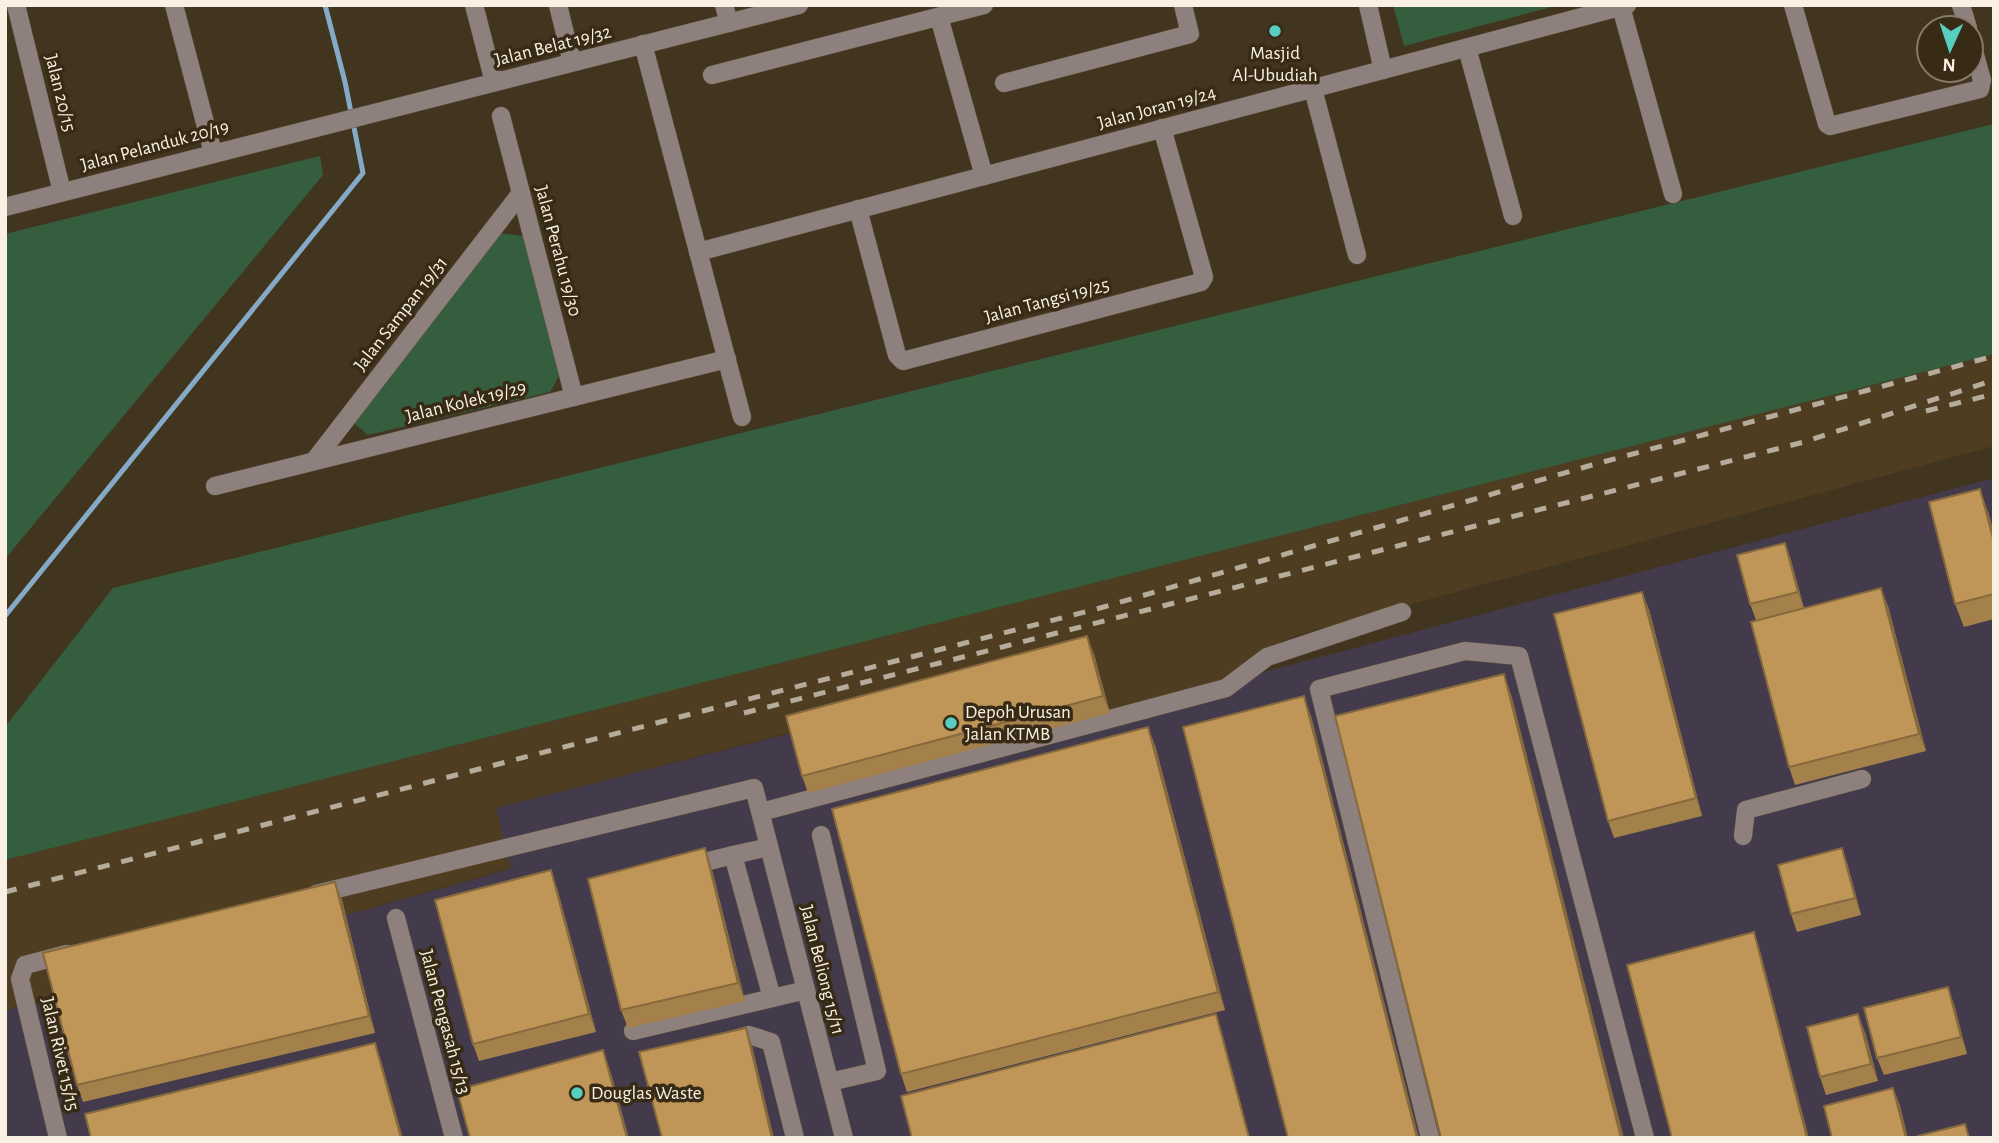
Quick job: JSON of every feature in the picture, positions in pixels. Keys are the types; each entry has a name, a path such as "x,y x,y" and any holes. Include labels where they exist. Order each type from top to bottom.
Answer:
{"street":[{"name":"Jalan 20/15","path":"16,5 62,192"},
{"path":"174,5 213,153"},
{"path":"474,5 494,82"},
{"path":"558,5 572,62"},
{"path":"724,5 729,23"},
{"name":"Jalan Belat 19/32","path":"316,126 799,5"},
{"path":"712,75 984,5"},
{"path":"1004,83 1190,34 1183,5"},
{"path":"1368,5 1383,70"},
{"path":"1793,5 1826,124 1830,126 1980,89 1981,84"},
{"path":"1624,6 1673,194"},
{"name":"Jalan Joran 19/24","path":"698,252 1624,6"},
{"path":"939,17 984,176"},
{"path":"643,44 742,417"},
{"path":"1467,48 1513,216"},
{"path":"1313,89 1357,255"},
{"name":"Jalan Perahu 19/30","path":"501,116 574,397"},
{"name":"Jalan Pelanduk 20/19","path":"5,207 316,126"},
{"name":"Jalan Tangsi 19/25","path":"858,209 897,355 903,360 1201,282 1204,277 1162,128"},
{"name":"Jalan Sampan 19/31","path":"313,461 521,192"},
{"name":"Jalan Kolek 19/29","path":"215,486 727,359"},
{"path":"295,899 754,788 761,812 1226,688 1267,657 1402,612"},
{"path":"1430,1138 1318,689 1465,651 1519,656 1646,1138"},
{"path":"1743,836 1746,810 1862,779"},
{"name":"Jalan Beliong 15/11","path":"761,812 844,1138"},
{"path":"821,835 877,1071 830,1082"},
{"path":"670,870 769,847"},
{"path":"733,855 772,998"},
{"name":"Jalan Pengasah 15/13","path":"396,918 454,1138"},
{"name":"Jalan Rivet 15/15","path":"58,1138 20,979 25,965 79,951"},
{"path":"633,1031 806,990"},
{"path":"711,1045 748,1035 771,1042 795,1138"}],"shaded area":[{"path":"1994,354 1994,446 1297,635 1259,651 1244,677 1110,713 1094,654 497,808 512,868 5,1011 5,860"},
{"path":"1994,478 1994,1138 5,1138 5,1011 511,869 496,808 792,733 1110,713"}],"green space":[{"path":"1393,5 1559,5 1404,46"},
{"path":"1994,124 1994,354 5,860 5,727 113,588"},
{"path":"320,156 323,175 5,559 5,234"},
{"path":"498,233 523,236 559,376 550,392 368,435 354,423"}],"building":[{"path":"1980,489 1994,542 1994,594 1955,604 1929,502"},
{"path":"1785,543 1798,592 1750,604 1737,555"},
{"path":"1881,588 1919,734 1789,767 1751,622"},
{"path":"1642,592 1696,798 1608,821 1554,614"},
{"name":"Depoh Urusan Jalan KTMB","path":"1087,636 1103,696 802,776 786,716"},
{"path":"1504,674 1621,1138 1441,1138 1335,716"},
{"path":"1304,696 1417,1138 1288,1138 1183,727"},
{"path":"1148,727 1218,992 901,1074 832,809"},
{"path":"705,848 738,983 621,1010 588,879"},
{"path":"1842,848 1855,898 1791,914 1778,865"},
{"path":"551,870 589,1014 473,1044 435,900"},
{"path":"335,882 369,1016 77,1085 43,953"},
{"path":"1754,932 1807,1138 1672,1138 1627,965"},
{"path":"1948,987 1961,1037 1877,1058 1864,1008"},
{"path":"1216,1014 1249,1138 912,1138 901,1096"},
{"path":"1858,1014 1871,1064 1820,1077 1807,1027"},
{"path":"746,1028 772,1138 662,1138 639,1052"},
{"path":"375,1043 401,1138 91,1138 85,1114"},
{"name":"Douglas Waste","path":"603,1050 627,1138 470,1138 457,1090"},
{"path":"1893,1088 1906,1138 1832,1138 1824,1106"},
{"path":"1965,1124 1969,1138 1918,1136"}],"waterway":[{"path":"5,616 363,173 345,82 325,5"}],"railway":[{"path":"5,892 1100,608 1592,465 1994,356"},
{"path":"744,713 1804,442 1994,380"},
{"path":"1926,411 1994,394"}],"place":[{"name":"Masjid Al-Ubudiah","path":"1275,31"},
{"name":"Depoh Urusan Jalan KTMB","path":"951,723"},
{"name":"Douglas Waste","path":"577,1093"}]}
